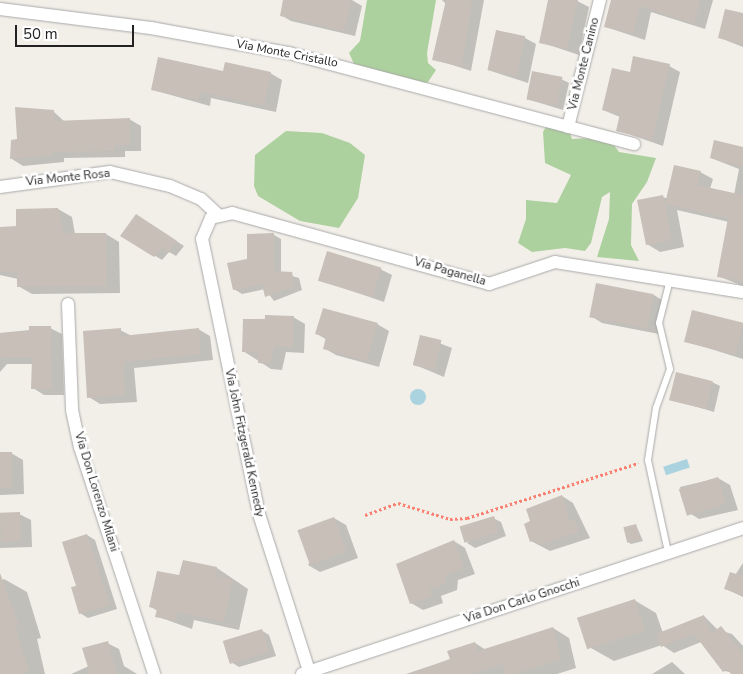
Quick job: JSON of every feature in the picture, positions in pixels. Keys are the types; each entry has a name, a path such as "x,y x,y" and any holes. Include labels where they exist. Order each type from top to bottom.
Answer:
{"street":[{"name":"Via Monte Canino","path":"568,127 600,0"},
{"name":"Via Monte Cristallo","path":"0,9 151,28 288,53 634,144"},
{"name":"Via Monte Rosa","path":"0,187 110,172 170,186 201,199 217,214"},
{"name":"Via Paganella","path":"217,214 232,213 489,284 547,262 671,277 743,292"},
{"name":"Via John Fitzgerald Kennedy","path":"217,214 205,224 202,239 263,530 307,673"},
{"name":"Via Don Lorenzo Milani","path":"68,304 72,410 80,447 154,674"},
{"name":"Via Don Carlo Gnocchi","path":"307,673 743,528"}],"lane":[{"path":"668,552 648,460 656,408 670,369 659,323 671,277"}],"path":[{"path":"365,515 398,503 450,518 467,518 648,460"}],"green space":[{"path":"367,0 436,0 427,53 428,63 436,70 428,82 421,85 355,66 349,53 360,41"},
{"path":"548,123 568,127 572,139 608,137 619,152 656,158 647,182 632,204 631,245 639,261 597,257 609,219 610,192 602,197 591,243 585,251 565,248 532,252 518,243 526,219 526,200 557,203 571,175 545,163 543,132"},
{"path":"286,131 322,133 350,143 365,155 358,198 339,228 300,221 258,196 254,186 255,155"}],"water":[{"path":"418,389 426,397 418,405 410,397"},
{"path":"687,459 690,468 666,475 663,467"}],"building":[{"path":"283,0 352,0 344,31 280,16"},
{"path":"446,0 472,0 462,67 432,60"},
{"path":"548,0 578,0 567,49 539,43"},
{"path":"611,0 700,0 694,24 640,6 633,34 604,27"},
{"path":"725,9 743,13 743,44 718,38"},
{"path":"496,30 525,36 517,76 487,70"},
{"path":"633,56 670,64 652,140 616,131 620,114 602,110 612,68 630,72"},
{"path":"158,57 223,71 225,62 271,72 264,106 200,92 198,100 151,90"},
{"path":"532,71 562,77 557,105 526,99"},
{"path":"15,107 54,110 54,121 130,118 130,145 114,145 114,151 53,152 52,155 10,159 11,140 17,139"},
{"path":"714,140 743,147 743,167 710,158"},
{"path":"674,165 701,171 697,185 743,195 743,281 717,277 728,218 665,204"},
{"path":"663,195 672,240 646,245 637,200"},
{"path":"58,208 64,233 106,233 107,286 17,287 17,272 0,272 0,227 16,226 16,209"},
{"path":"136,214 177,241 168,253 162,248 154,257 120,236"},
{"path":"274,233 274,271 292,272 295,286 265,297 262,284 233,290 227,263 247,259 247,234"},
{"path":"327,251 382,268 372,297 318,281"},
{"path":"596,283 654,294 647,329 589,317"},
{"path":"323,308 378,323 367,361 323,349 326,337 315,334"},
{"path":"692,310 743,323 735,355 684,342"},
{"path":"265,315 294,316 293,347 274,346 270,364 258,363 258,352 242,352 243,319 265,319"},
{"path":"29,326 51,326 52,389 31,389 32,358 0,357 0,333 29,331"},
{"path":"121,328 121,336 199,328 201,354 123,362 125,395 87,398 83,331"},
{"path":"420,335 441,340 434,370 413,365"},
{"path":"676,372 713,381 706,409 669,400"},
{"path":"0,452 12,452 12,488 0,488"},
{"path":"718,477 726,504 687,516 679,489"},
{"path":"562,495 570,521 575,520 579,532 538,545 536,540 530,542 524,524 530,521 526,509"},
{"path":"20,512 21,541 1,542 0,513"},
{"path":"494,516 499,532 465,543 460,527"},
{"path":"334,517 347,552 310,565 297,530"},
{"path":"636,524 640,540 627,543 623,527"},
{"path":"87,534 110,605 79,614 71,587 76,586 62,542"},
{"path":"454,540 464,568 447,574 445,584 430,589 432,596 410,604 396,564"},
{"path":"183,560 217,567 215,576 233,579 224,622 178,612 176,621 155,617 157,609 149,607 157,571 179,575"},
{"path":"730,572 743,576 743,595 724,589"},
{"path":"0,573 19,625 15,627 29,671 20,674 0,674"},
{"path":"635,599 645,630 587,649 577,618"},
{"path":"704,615 711,634 721,626 743,653 743,674 731,674 727,669 723,672 694,634 661,647 656,634"},
{"path":"553,627 561,659 514,674 505,674 502,664 471,674 410,674 450,659 447,651 475,642 478,651"},
{"path":"262,629 269,652 230,664 223,641"},
{"path":"108,641 117,674 90,674 82,648"}]}
